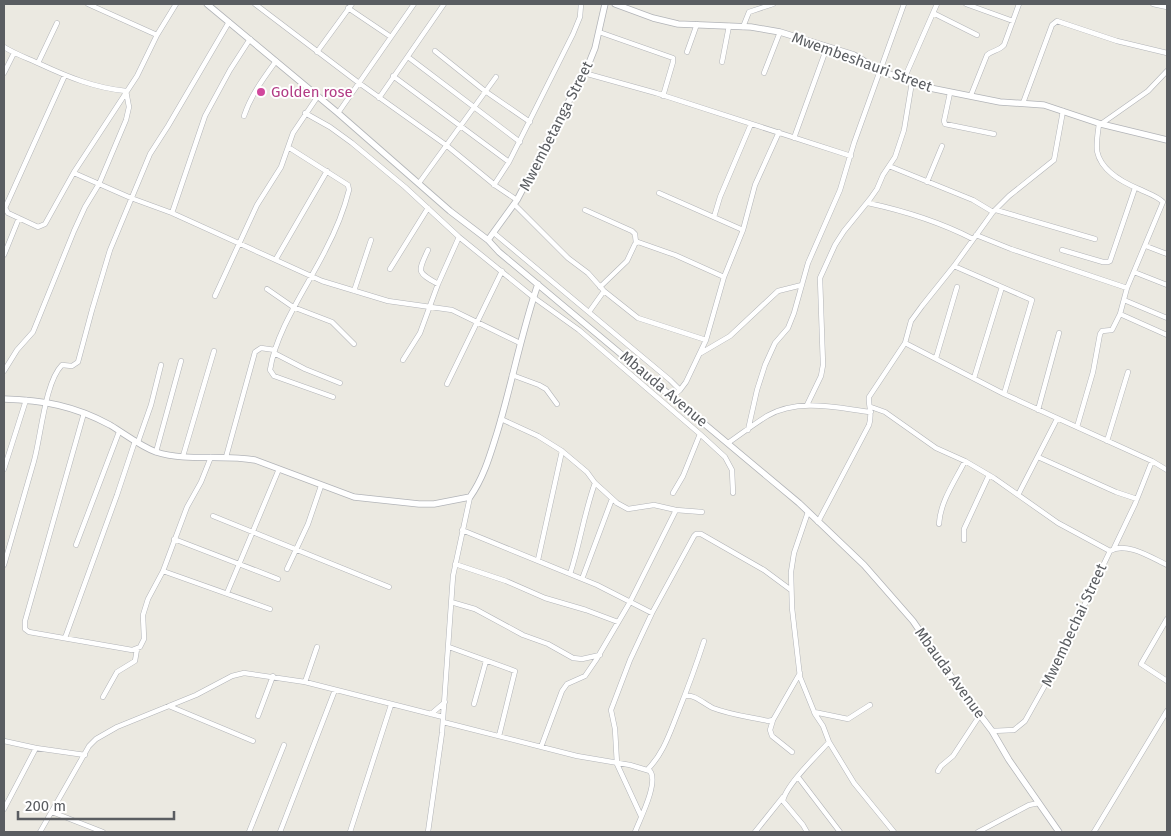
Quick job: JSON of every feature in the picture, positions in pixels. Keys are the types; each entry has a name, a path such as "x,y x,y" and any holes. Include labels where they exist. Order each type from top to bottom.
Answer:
{"street":[{"path":"88,4 157,35"},
{"path":"65,75 5,206 5,210 8,213 38,227 45,224 74,173 145,62 157,35 176,4"},
{"name":"Mbauda Avenue","path":"207,4 488,240 499,252 673,396 808,512 864,565 914,621 946,671 992,731 1009,760 1059,832"},
{"path":"255,4 379,98 446,145 516,202 568,258 588,273 604,291 638,318 706,340"},
{"path":"338,113 414,4"},
{"path":"379,98 444,4"},
{"path":"494,185 520,142 574,34 580,17 581,4"},
{"name":"Mwembetanga Street","path":"488,240 516,202 584,73 595,48 605,4"},
{"name":"Mwembeshauri Street","path":"614,4 669,22 743,27 780,32 854,55 881,71 950,93 1000,102 1044,106 1100,124 1167,140"},
{"path":"743,27 748,12 773,4"},
{"path":"748,430 765,365 775,343 788,328 794,313 808,262 840,190 904,4"},
{"path":"904,79 937,4"},
{"path":"966,4 1013,21"},
{"path":"971,96 984,60 990,53 998,51 1004,45 1019,4"},
{"path":"1153,4 1167,7"},
{"path":"317,52 350,6 391,37"},
{"path":"933,13 977,35"},
{"path":"1024,103 1052,25 1057,21 1117,42 1167,53"},
{"path":"4,565 35,456 49,388 59,368 66,364 75,366 78,362 104,270 150,154 229,22"},
{"path":"38,63 57,23"},
{"path":"686,52 697,24"},
{"path":"722,62 729,26"},
{"path":"599,32 672,58 673,62 663,96"},
{"path":"764,74 780,32"},
{"path":"172,213 205,116 230,70 250,39"},
{"path":"4,47 65,75 108,89 126,91"},
{"path":"794,138 827,47"},
{"path":"435,51 485,91 530,122"},
{"path":"4,72 14,53"},
{"path":"408,57 520,142"},
{"path":"244,116 249,102 260,83 276,61"},
{"path":"1077,427 1093,372 1100,334 1102,331 1112,330 1120,314 1134,272 1163,202 1120,181 1100,160 1097,145 1100,124 1148,91 1165,76 1167,70"},
{"path":"584,73 851,156"},
{"path":"393,76 509,162"},
{"path":"419,183 496,77"},
{"path":"807,405 821,376 823,365 820,278 828,259 844,231 868,203 900,148 912,82"},
{"path":"4,371 17,350 33,332 74,231 85,207 99,184 128,113 126,91"},
{"path":"950,93 945,124 994,134"},
{"path":"215,296 261,196 281,167 293,133 318,96"},
{"path":"818,522 869,425 871,409 868,402 869,397 905,343 911,321 994,211 1009,196 1054,160 1063,111"},
{"path":"305,113 330,127 352,143 459,237 533,297 579,330 700,434 725,457 732,470 733,493"},
{"path":"714,217 720,197 752,124"},
{"path":"673,396 680,390 706,340 724,277 743,230 755,185 778,132"},
{"path":"927,182 942,146"},
{"path":"288,147 348,184 349,190 331,239 293,307 270,368 272,374 333,397"},
{"path":"889,166 973,200 994,211 1095,239"},
{"path":"276,259 327,171"},
{"path":"74,173 131,198 172,213 336,286 388,301 452,310 520,343"},
{"path":"1062,250 1103,262 1110,261 1135,188"},
{"path":"659,193 743,230"},
{"path":"868,203 916,215 975,237 1128,288"},
{"path":"390,270 428,208"},
{"path":"585,210 632,231 636,237 636,243 627,261 600,287"},
{"path":"4,255 20,218"},
{"path":"494,233 680,390"},
{"path":"403,360 420,333 438,284 459,237"},
{"path":"354,291 371,240"},
{"path":"636,243 642,243 675,255 724,277"},
{"path":"1146,246 1167,254"},
{"path":"428,250 420,271 422,275 438,284"},
{"path":"954,266 1031,299 1032,302 1004,394"},
{"path":"447,384 502,271"},
{"path":"1134,272 1167,285"},
{"path":"428,832 445,702 454,564 470,496 481,480 487,465 538,284"},
{"path":"700,353 730,336 778,291 802,284"},
{"path":"936,358 957,287"},
{"path":"974,378 1002,287"},
{"path":"267,289 293,307 332,322 354,344"},
{"path":"589,312 604,291"},
{"path":"1124,300 1167,318"},
{"path":"1120,314 1167,335"},
{"path":"1038,410 1059,333"},
{"path":"905,343 1004,394 1152,461 1167,470"},
{"path":"226,457 255,352 261,348 275,352 305,368 340,383"},
{"path":"183,456 214,351"},
{"path":"156,452 182,361"},
{"path":"65,638 151,404 161,365"},
{"path":"1107,441 1128,372"},
{"path":"512,375 546,389 557,404"},
{"path":"4,399 47,402 84,413 156,452 183,456 238,456 254,460 354,497 404,504 434,504 470,496"},
{"path":"4,469 26,400"},
{"path":"728,443 769,416 807,405 871,409 885,412 936,448 965,461 989,475 1058,523 1112,549 1137,499 1152,461"},
{"path":"84,413 24,621 25,629 29,632 137,649"},
{"path":"501,419 538,436 562,451 587,472 595,483 612,499 628,509 654,505 676,510 702,512"},
{"path":"1018,495 1057,419"},
{"path":"76,545 119,432"},
{"path":"673,493 683,476 700,434"},
{"path":"538,560 562,451"},
{"path":"103,698 116,672 135,661 137,649 144,639 143,615 145,608 187,507 201,482 211,457"},
{"path":"1038,457 1116,492 1137,499"},
{"path":"939,524 944,502 965,461"},
{"path":"227,594 279,469"},
{"path":"964,540 964,529 989,475"},
{"path":"570,574 578,551 595,483"},
{"path":"288,569 295,549 310,520 321,486"},
{"path":"582,579 612,499"},
{"path":"541,746 565,685 585,676 600,655 630,602 676,510"},
{"path":"808,512 794,553 791,572 791,590 800,673 814,712 823,726 829,742 854,783 894,832"},
{"path":"213,516 389,587"},
{"path":"462,530 582,579 652,613"},
{"path":"641,816 617,764 615,730 611,710 630,660 686,548 698,533 764,570 791,590"},
{"path":"174,539 278,579"},
{"name":"Mwembechai Street","path":"992,731 1014,730 1025,721 1053,671 1112,549 1124,548 1132,550 1167,565"},
{"path":"454,564 506,581 545,598 618,622"},
{"path":"162,571 270,609"},
{"path":"451,602 476,609 524,635 551,646 573,658 582,659 600,655"},
{"path":"1167,618 1141,664 1167,681"},
{"path":"647,770 659,757 665,745 685,696 704,641"},
{"path":"305,682 317,647"},
{"path":"449,647 486,662 516,671 499,736"},
{"path":"474,704 486,662"},
{"path":"40,832 96,739 127,723 208,690 238,673 273,676 305,682 431,714 499,736 647,770 652,774 653,785 635,832"},
{"path":"792,752 771,734 770,727 800,673"},
{"path":"258,716 273,676"},
{"path":"280,832 335,690"},
{"path":"685,696 692,696 714,708 725,711 768,721 773,720"},
{"path":"431,714 445,702"},
{"path":"350,832 391,705"},
{"path":"814,712 848,719 870,705"},
{"path":"169,706 253,741"},
{"path":"1094,832 1167,711"},
{"path":"938,770 953,756 980,715"},
{"path":"4,741 85,755"},
{"path":"755,832 798,777 829,742"},
{"path":"249,832 284,745"},
{"path":"4,809 36,748"},
{"path":"798,777 840,832"},
{"path":"784,796 783,801 807,832"},
{"path":"978,832 1029,805 1038,803"},
{"path":"52,812 103,832"}],"place":[{"name":"Golden rose","path":"261,92"}]}
